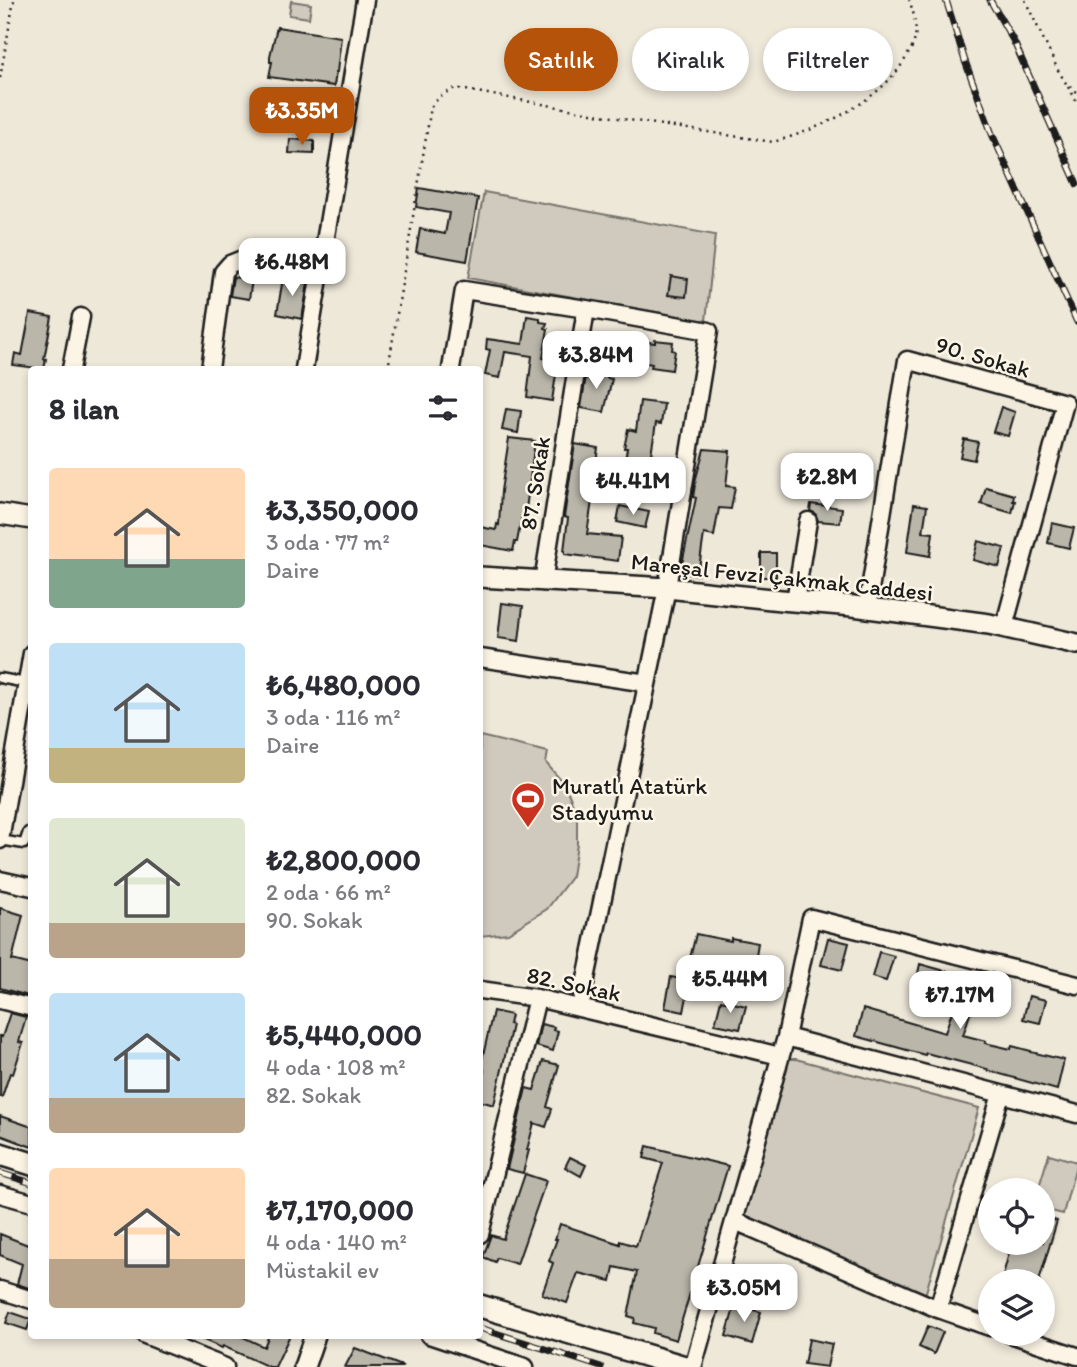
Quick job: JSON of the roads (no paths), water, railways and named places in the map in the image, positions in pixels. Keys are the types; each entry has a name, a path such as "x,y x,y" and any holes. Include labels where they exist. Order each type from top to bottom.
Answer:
{"main road":[{"path":"0,1154 28,1163"},
{"path":"483,1307 685,1367"}],"street":[{"path":"304,366 365,0"},
{"path":"210,366 223,272 230,264 240,260 318,274"},
{"path":"451,366 464,290 709,331 667,588 580,1008"},
{"name":"87. Sokak","path":"542,582 586,309"},
{"path":"72,366 80,317"},
{"name":"90. Sokak","path":"867,608 907,360 1065,403 1004,627"},
{"path":"0,514 28,518"},
{"path":"795,601 808,521"},
{"name":"Mareşal Fevzi Çakmak Caddesi","path":"483,577 667,588 867,608 989,624 1077,644"},
{"path":"483,658 647,683"},
{"path":"0,840 4,785 22,739 28,673"},
{"path":"0,880 28,886"},
{"path":"693,1367 786,1037 811,918 1077,985"},
{"name":"82. Sokak","path":"483,990 537,998 780,1056"},
{"path":"483,1222 537,998"},
{"path":"0,1000 28,1007"},
{"path":"786,1037 1077,1114"},
{"path":"938,1309 1001,1094"},
{"path":"0,1194 28,1202"},
{"path":"735,1220 938,1309 978,1323"},
{"path":"0,1290 28,1299"},
{"path":"155,1339 225,1367"},
{"path":"304,1367 314,1339"},
{"path":"441,1339 525,1367"},
{"path":"1047,1346 1077,1356"}],"lane":[{"path":"276,100 348,101"},
{"path":"0,678 26,683"},
{"path":"0,840 24,844 28,832"}],"railway":[{"path":"946,0 992,134 1077,322"},
{"path":"990,0 1014,42 1077,184"},
{"path":"0,1173 28,1182"},
{"path":"483,1329 601,1367"}],"place":[{"name":"Muratlı Atatürk Stadyumu","path":"528,829"}]}
